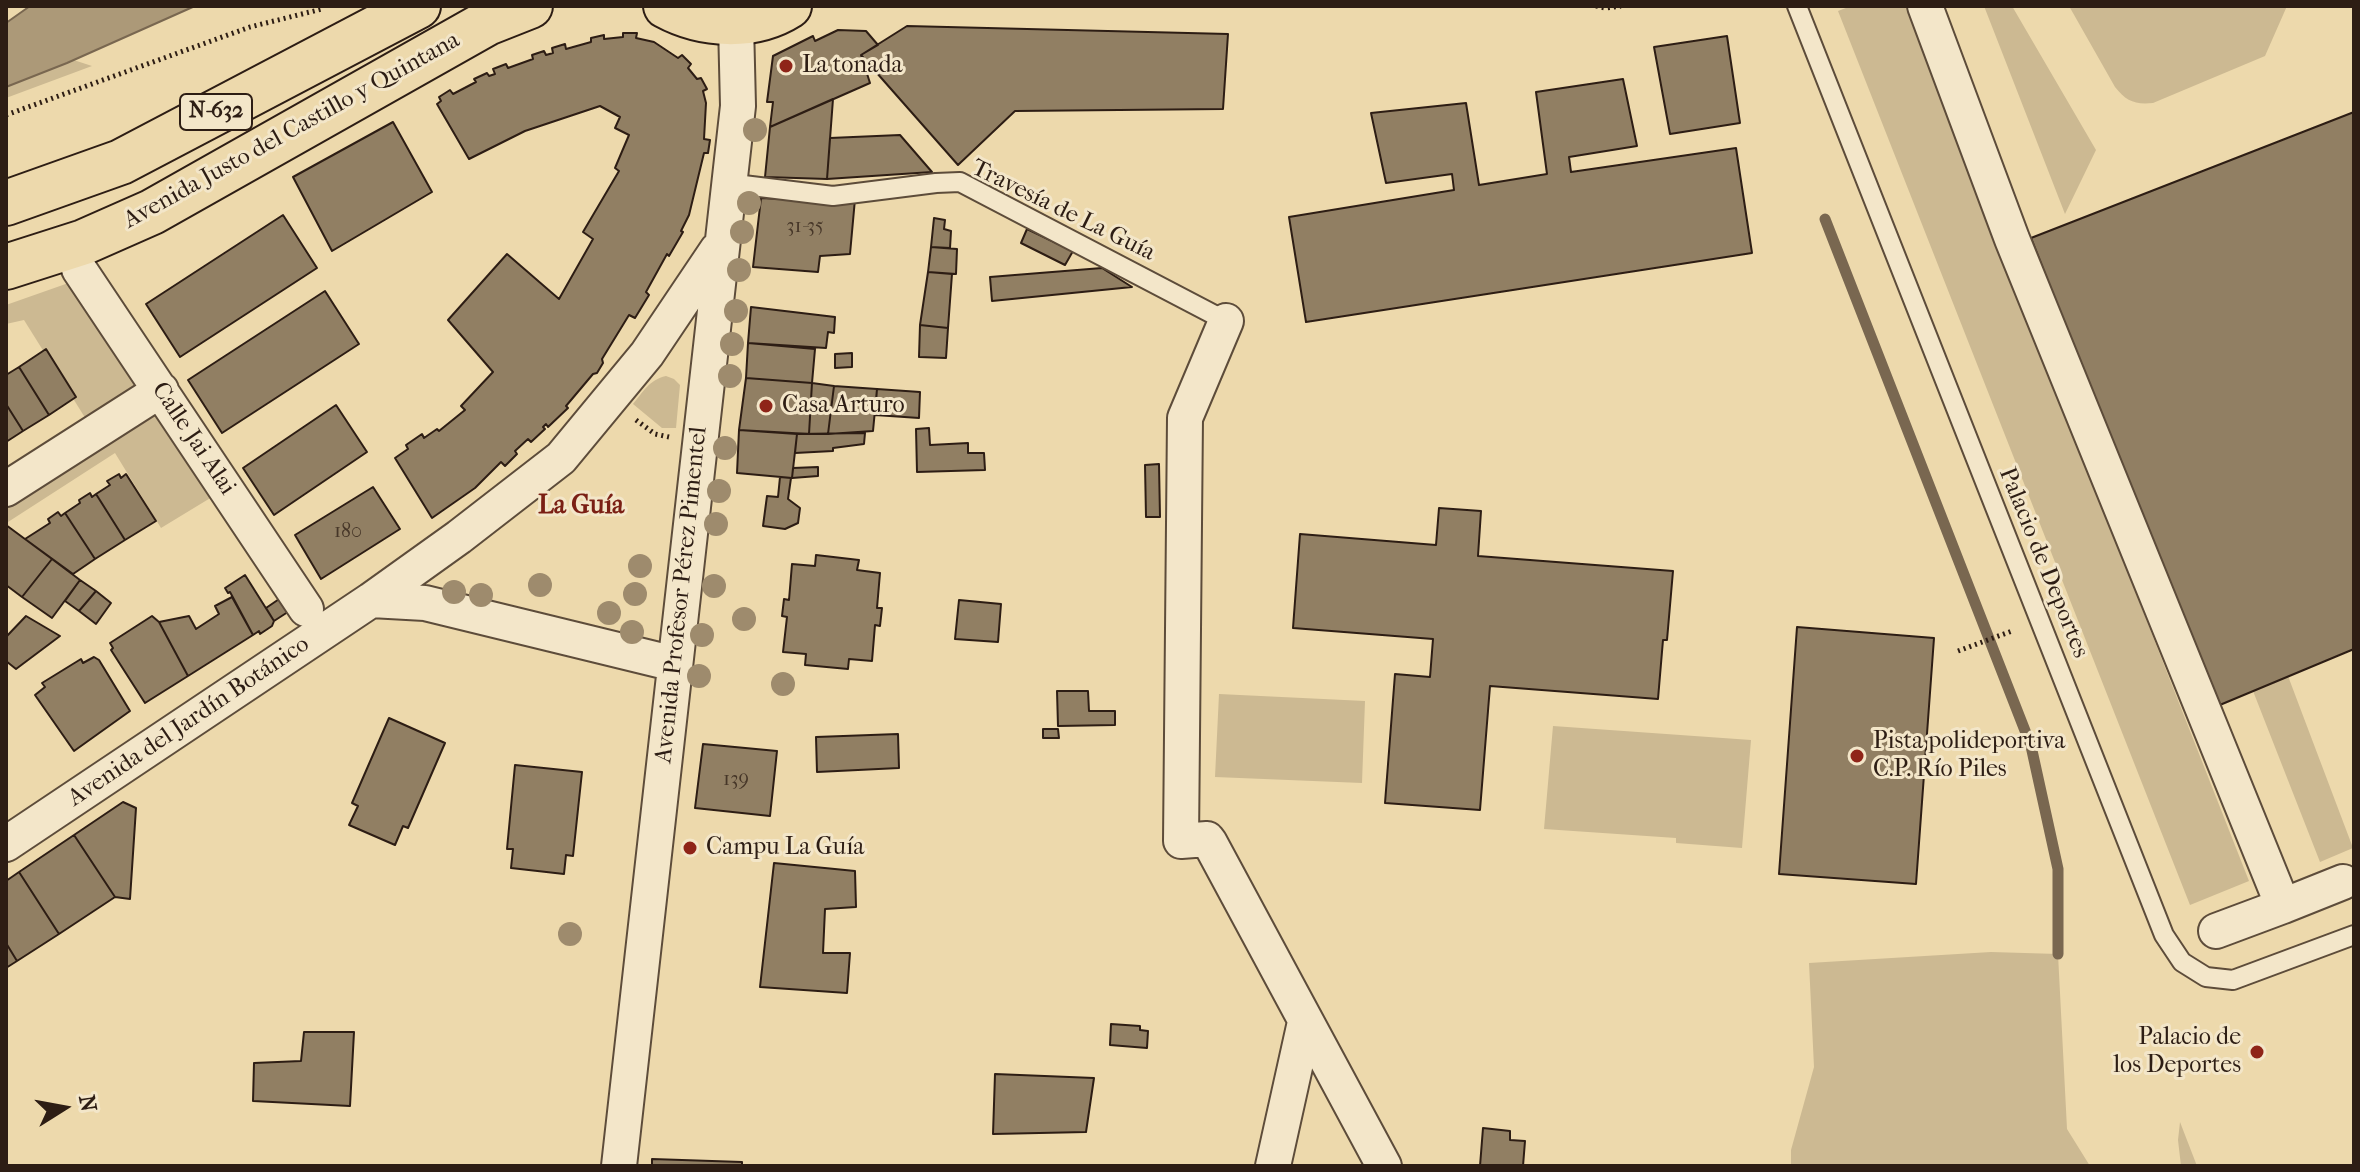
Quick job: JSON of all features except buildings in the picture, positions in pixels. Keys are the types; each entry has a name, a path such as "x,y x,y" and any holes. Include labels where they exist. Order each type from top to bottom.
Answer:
{"main road":[{"name":"Avenida Justo del Castillo y Quintana","path":"6,203 121,162 418,6"},
{"name":"Avenida Justo del Castillo y Quintana","path":"6,267 84,242 152,212 487,23 530,6"},
{"path":"666,6 685,16 736,24 778,14 789,6"}],"street":[{"path":"1925,6 2012,239 2283,906"},
{"name":"Avenida Profesor Pérez Pimentel","path":"619,1166 738,106 736,24"},
{"name":"Avenida del Jardín Botánico","path":"6,844 371,600 561,458 647,354 720,246"},
{"name":"Calle Jai Alai","path":"79,269 306,609"},
{"path":"1226,321 1185,418 1181,841 1207,839 1384,1166"},
{"path":"6,489 161,390"},
{"path":"371,600 425,603 675,664"},
{"path":"2216,931 2343,882"},
{"path":"1273,1166 1305,1022"}],"lane":[{"name":"Palacio de Deportes","path":"1797,6 2164,935 2182,962 2206,977 2233,980 2354,935"},
{"name":"Travesía de La Guía","path":"727,183 833,196 960,182 1226,321"}],"path":[{"path":"6,115 250,27 334,6"},
{"path":"1596,6 1621,6"},
{"path":"609,400 655,434 699,442"},
{"path":"1958,651 2012,631"}],"shaded area":[{"path":"30,6 195,6 6,87 6,23"},
{"path":"1851,6 1905,6 2249,881 2190,905 1838,11"},
{"path":"1984,6 2012,6 2096,150 2065,214"},
{"path":"2069,6 2287,6 2265,56 2153,103 2136,103 2115,87"},
{"path":"6,38 92,66 6,98"},
{"path":"77,280 142,388 89,424 24,320 6,324 6,305"},
{"path":"666,376 680,385 676,428 662,428 633,404 651,383"},
{"path":"155,401 212,497 161,528 115,453 8,522 6,520 6,502"},
{"path":"2288,676 2353,848 2320,862 2253,691"},
{"path":"1219,694 1365,701 1362,783 1215,777"},
{"path":"1553,726 1751,740 1742,848 1676,843 1676,838 1544,829"},
{"path":"1991,952 2058,954 2067,1129 2090,1166 1791,1166 1791,1150 1814,1067 1809,963"},
{"path":"2180,1122 2197,1166 2181,1166 2178,1140"}],"waterway":[{"path":"1825,219 2031,746 2058,869 2058,954"}],"place":[{"name":"La tonada","path":"786,66"},
{"name":"Casa Arturo","path":"766,406"},
{"name":"Pista polideportiva C.P. Río Piles","path":"1857,756"},
{"name":"Campu La Guía","path":"690,848"},
{"name":"Palacio de los Deportes","path":"2257,1052"}],"district":[{"name":"La Guía","path":"581,507"}]}
